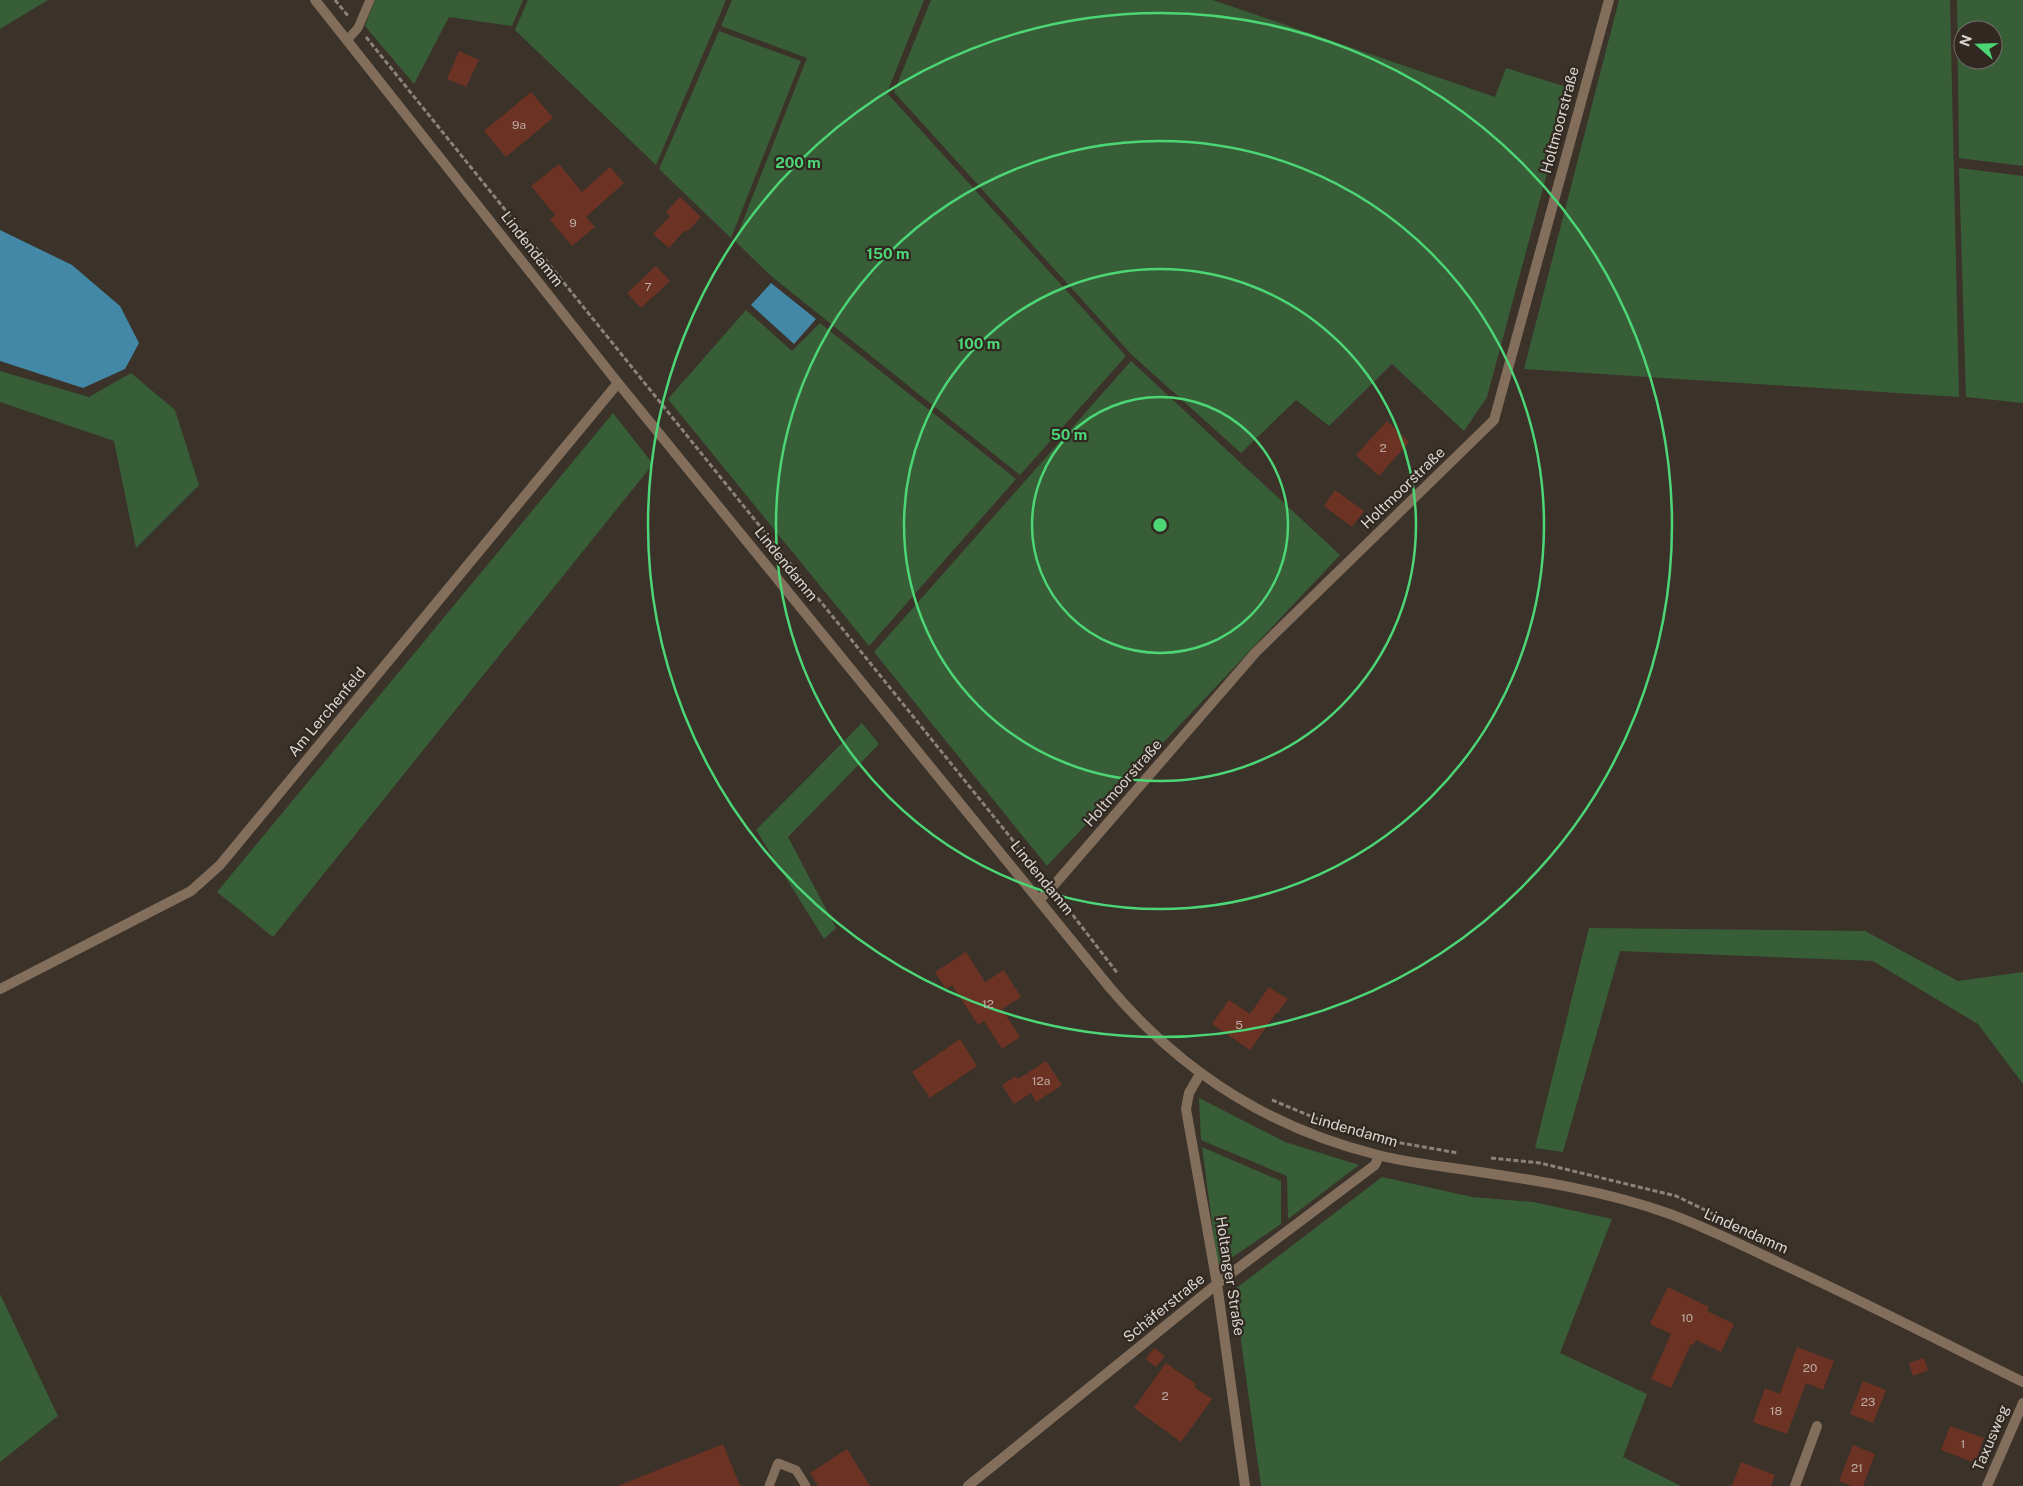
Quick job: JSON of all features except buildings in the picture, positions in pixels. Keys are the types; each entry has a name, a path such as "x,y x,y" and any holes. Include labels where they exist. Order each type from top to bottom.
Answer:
{"street":[{"name":"Lindendamm","path":"315,0 348,39 618,382 1126,1006 1154,1035 1200,1074 1255,1108 1286,1124 1318,1137 1379,1156 1548,1182 1610,1196 1670,1214 1710,1230 1824,1283 2023,1382"},
{"name":"Holtmoorstraße","path":"1040,899 1052,888 1256,652 1494,420 1609,0"},
{"name":"Am Lerchenfeld","path":"0,988 191,890 220,865 618,382"},
{"name":"Holtanger Straße","path":"1200,1074 1189,1093 1186,1109 1217,1284 1245,1486"},
{"name":"Schäferstraße","path":"968,1486 1217,1284 1375,1165 1379,1156"},
{"name":"Taxusweg","path":"1987,1486 2023,1403"},
{"path":"1795,1486 1817,1426"}],"lane":[{"path":"348,39 358,28 370,0"},
{"path":"769,1486 778,1463 796,1470 806,1486"}],"path":[{"path":"335,0 1052,888 1121,977"}],"green space":[{"path":"0,0 48,0 0,29"},
{"path":"375,0 523,0 512,26 449,17 414,84 365,26"},
{"path":"528,0 726,0 656,165 515,30"},
{"path":"732,0 924,0 887,93 1126,356 1020,475 771,276 735,241 807,58 721,26"},
{"path":"931,0 1213,0 1495,97 1506,68 1570,88 1487,397 1464,431 1392,364 1329,426 1296,400 1241,453 1132,355 894,92"},
{"path":"1619,0 1950,0 1959,397 1524,369"},
{"path":"1957,0 2023,0 2023,166 1959,158 1958,70 2003,70 2003,20 1957,20"},
{"path":"719,31 801,61 731,238 659,169"},
{"path":"1959,168 2023,176 2023,403 1966,397"},
{"path":"746,310 792,351 820,323 1016,479 869,646 668,399"},
{"path":"1131,361 1340,555 1047,866 874,652"},
{"path":"0,371 89,397 131,373 175,410 199,485 136,548 114,441 0,402"},
{"path":"613,413 653,464 273,937 217,892"},
{"path":"862,723 879,744 788,837 836,928 824,939 756,830"},
{"path":"1589,928 1865,931 1958,981 2023,972 2023,1084 1978,1024 1873,961 1620,951 1563,1152 1535,1148"},
{"path":"1199,1098 1285,1142 1359,1165 1288,1219 1287,1176 1201,1140"},
{"path":"1202,1147 1281,1181 1281,1224 1218,1267"},
{"path":"1382,1177 1472,1197 1533,1202 1612,1219 1560,1353 1647,1394 1623,1457 1681,1486 1261,1486 1234,1290"},
{"path":"0,1294 58,1416 0,1462"}],"water":[{"path":"0,230 72,265 120,306 139,343 125,369 83,388 0,361"},
{"path":"771,283 816,319 794,344 751,305"}]}
